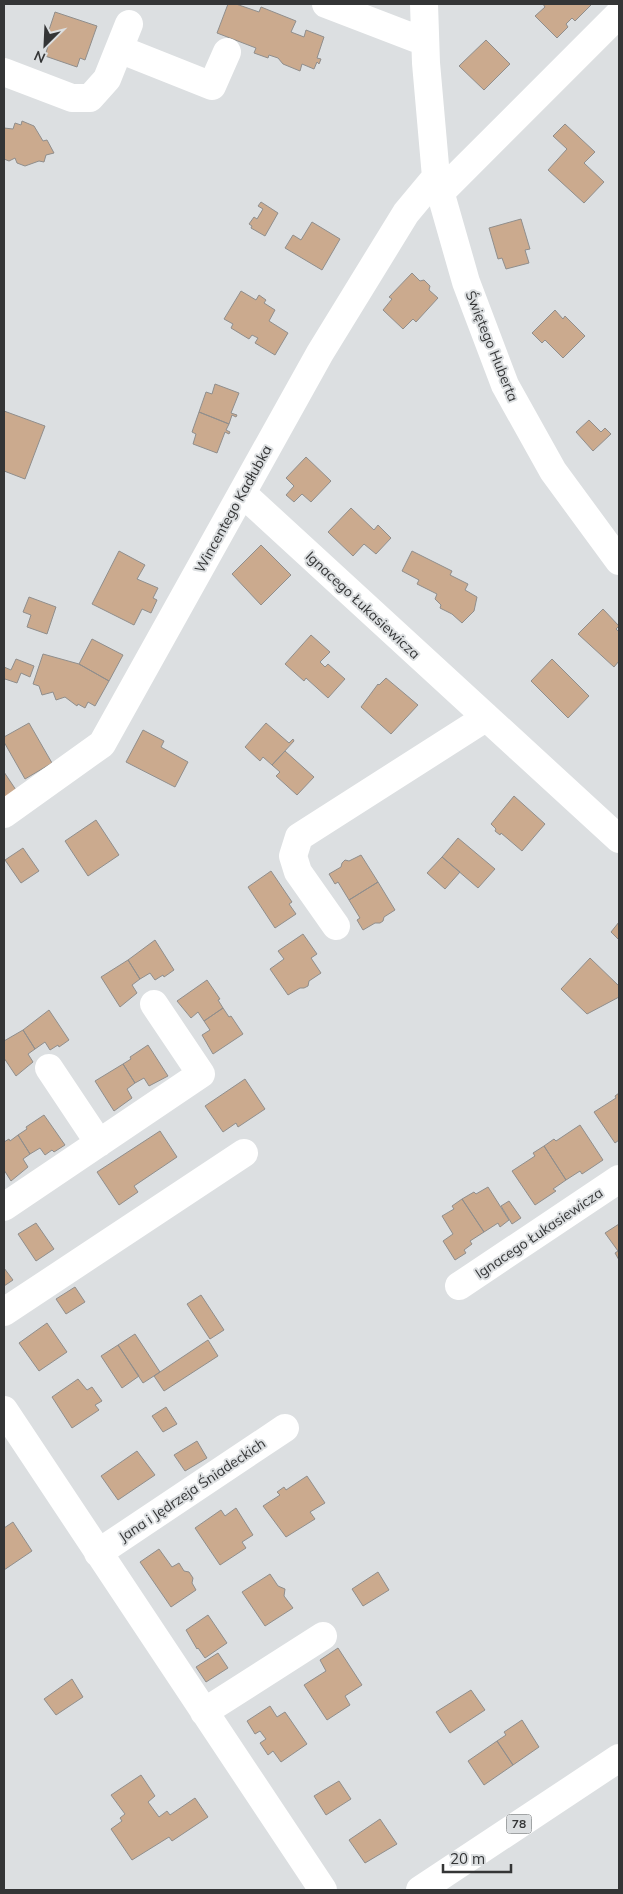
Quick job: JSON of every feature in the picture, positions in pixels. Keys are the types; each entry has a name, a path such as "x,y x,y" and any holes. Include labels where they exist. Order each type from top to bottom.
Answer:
{"street":[{"path":"326,4 425,42"},
{"name":"Świętego Huberta","path":"424,4 425,42 438,185 466,282 505,385 553,471 619,559"},
{"path":"438,185 619,14"},
{"path":"4,72 72,98 90,98 107,79 129,24"},
{"path":"119,49 212,86 227,52"},
{"name":"Wincentego Kadłubka","path":"4,814 102,744 320,353 406,214 438,185"},
{"name":"Ignacego Łukasiewicza","path":"242,493 619,839"},
{"path":"336,926 298,872 293,856 299,837 485,716"},
{"path":"4,1207 201,1074 154,1004"},
{"path":"49,1068 99,1143"},
{"path":"4,1312 244,1153"},
{"name":"Ignacego Łukasiewicza","path":"459,1286 619,1179"},
{"path":"4,1410 323,1890"},
{"name":"Jana i Jędrzeja Śniadeckich","path":"98,1553 285,1428"},
{"path":"204,1712 323,1636"},
{"name":"78","path":"420,1890 619,1758"}],"building":[{"path":"228,4 236,4 259,12 261,7 296,21 291,32 304,37 306,30 324,37 317,58 321,59 319,64 317,62 314,69 302,64 300,71 283,64 278,58 269,55 268,58 254,53 256,48 217,33"},
{"path":"543,4 591,5 575,21 572,18 566,24 568,27 557,38 535,16 545,7"},
{"path":"55,12 97,26 85,60 80,58 77,67 45,56 48,46 44,45"},
{"path":"486,40 510,64 484,90 459,66"},
{"path":"22,121 34,126 43,141 47,140 54,153 46,155 44,162 39,161 25,166 17,163 15,158 9,161 4,159 4,128 13,129 15,123 21,125"},
{"path":"565,124 595,152 584,163 604,182 584,203 548,170 567,149 553,136"},
{"path":"261,202 278,213 265,236 251,228 252,226 249,224 254,217 257,219 263,209 258,206"},
{"path":"521,219 530,249 525,250 529,263 506,269 502,258 498,259 489,228"},
{"path":"312,222 340,239 322,270 285,248 293,235 301,240"},
{"path":"412,273 420,281 424,280 430,286 429,290 438,298 416,322 413,319 403,329 383,310 392,299 389,297"},
{"path":"241,291 256,300 259,295 266,300 264,303 275,310 269,321 288,333 275,355 255,343 258,338 252,335 249,339 231,328 233,324 224,319"},
{"path":"555,310 563,319 565,316 585,336 563,358 545,340 542,343 532,333"},
{"path":"215,384 239,393 231,413 237,415 236,417 232,415 229,424 199,412 206,392 212,394"},
{"path":"4,411 45,426 25,479 4,471"},
{"path":"199,412 229,424 226,430 230,432 229,434 225,432 217,453 193,444 196,434 192,432"},
{"path":"589,420 601,432 605,428 611,434 593,451 576,432"},
{"path":"306,457 331,481 311,502 302,494 294,502 286,495 294,486 286,478"},
{"path":"351,508 374,530 378,525 391,538 376,554 364,544 353,556 328,532"},
{"path":"261,545 291,575 261,605 232,574"},
{"path":"119,551 145,565 137,579 158,588 153,598 157,600 151,613 142,609 134,625 92,604"},
{"path":"412,551 452,571 450,575 468,584 465,590 477,597 474,611 462,623 452,614 440,608 441,605 435,599 437,594 417,584 419,580 402,571"},
{"path":"29,597 56,607 47,634 27,627 31,615 23,612"},
{"path":"603,609 619,626 616,629 619,632 619,661 614,667 578,634"},
{"path":"311,635 330,652 320,662 325,667 328,664 345,679 328,698 306,678 304,681 285,664"},
{"path":"92,639 123,655 109,681 79,664"},
{"path":"43,654 79,664 109,681 95,706 88,702 85,708 78,704 77,706 65,697 56,700 53,692 42,695 39,686 33,684"},
{"path":"16,659 34,666 30,677 21,673 17,683 5,679 4,681 4,667 11,670"},
{"path":"552,659 589,696 568,718 531,681"},
{"path":"386,678 418,705 391,734 361,707 378,684"},
{"path":"29,723 52,763 25,779 4,742 4,737"},
{"path":"266,723 289,743 293,739 294,741 272,765 263,757 260,761 245,747"},
{"path":"143,730 164,741 161,747 188,762 175,787 126,762"},
{"path":"285,751 314,777 297,795 276,776 280,772 272,765"},
{"path":"4,772 16,790 4,799"},
{"path":"514,796 545,824 522,851 501,833 500,835 495,831 496,829 491,824"},
{"path":"96,820 119,855 88,876 65,841"},
{"path":"458,838 495,869 478,888 442,857"},
{"path":"23,848 39,871 21,883 5,860"},
{"path":"361,855 378,882 349,900 338,882 335,884 329,874 341,867 345,860 349,861"},
{"path":"442,857 460,872 445,889 427,873"},
{"path":"271,871 292,902 289,904 296,914 275,928 248,887"},
{"path":"378,882 395,910 384,917 380,923 375,923 363,930 357,920 360,918 349,900"},
{"path":"619,922 619,940 611,932"},
{"path":"303,934 317,954 311,958 321,973 309,981 308,986 288,995 270,969 284,959 278,951"},
{"path":"155,940 174,970 164,977 163,975 155,980 150,973 140,979 128,960"},
{"path":"590,958 619,986 619,997 587,1014 561,989"},
{"path":"128,960 140,979 132,985 137,993 120,1007 101,977"},
{"path":"207,980 220,999 218,1000 223,1008 204,1021 198,1012 191,1018 177,1001"},
{"path":"223,1008 243,1034 213,1054 202,1035 210,1030 204,1021"},
{"path":"49,1010 69,1040 59,1047 58,1045 50,1050 45,1042 35,1049 23,1030"},
{"path":"23,1030 35,1049 28,1054 33,1062 16,1076 4,1058 4,1041"},
{"path":"148,1045 168,1076 149,1086 144,1078 135,1083 123,1064"},
{"path":"123,1064 135,1083 127,1089 132,1098 114,1111 95,1081"},
{"path":"245,1079 265,1109 238,1127 236,1123 223,1132 205,1106"},
{"path":"619,1093 619,1140 615,1143 594,1112 616,1098 615,1096"},
{"path":"44,1115 65,1145 45,1155 40,1148 30,1154 18,1135"},
{"path":"580,1125 603,1160 582,1174 580,1171 566,1180 544,1146 554,1139 556,1141"},
{"path":"160,1131 177,1157 134,1186 138,1192 119,1205 97,1172"},
{"path":"18,1135 30,1154 23,1159 28,1167 11,1181 4,1170 4,1142 9,1139 10,1141"},
{"path":"544,1146 566,1180 553,1189 556,1191 535,1205 512,1171 535,1156 533,1153"},
{"path":"488,1187 509,1220 500,1227 498,1223 484,1232 462,1199"},
{"path":"462,1199 484,1232 470,1241 472,1244 464,1250 466,1253 455,1260 443,1241 453,1234 442,1216 454,1209 452,1206"},
{"path":"509,1201 521,1218 512,1224 501,1206"},
{"path":"36,1223 54,1249 36,1261 18,1234"},
{"path":"619,1224 619,1260 615,1253 618,1251 605,1233"},
{"path":"4,1268 13,1280 4,1286"},
{"path":"75,1287 85,1302 66,1314 56,1299"},
{"path":"201,1295 224,1330 210,1339 187,1304"},
{"path":"47,1323 67,1352 39,1371 19,1343"},
{"path":"135,1334 160,1372 143,1383 118,1345"},
{"path":"208,1340 218,1356 164,1391 154,1376"},
{"path":"118,1345 139,1376 122,1388 101,1356"},
{"path":"78,1379 87,1390 92,1387 102,1401 95,1405 99,1410 72,1428 52,1397"},
{"path":"166,1407 177,1424 163,1432 152,1416"},
{"path":"197,1441 207,1458 185,1471 174,1455"},
{"path":"137,1451 155,1475 118,1500 101,1476"},
{"path":"307,1476 325,1503 310,1512 315,1519 286,1537 263,1506 280,1495 277,1492 284,1487 286,1490"},
{"path":"236,1508 253,1535 242,1542 246,1548 220,1565 195,1528 221,1510 225,1516"},
{"path":"13,1522 32,1551 4,1570 4,1528"},
{"path":"159,1549 172,1567 179,1563 184,1571 189,1572 193,1578 192,1583 196,1590 171,1607 140,1562"},
{"path":"378,1572 389,1590 363,1606 352,1589"},
{"path":"270,1574 278,1586 285,1589 284,1596 293,1608 265,1626 242,1592"},
{"path":"208,1615 227,1643 205,1658 197,1649 186,1630"},
{"path":"338,1648 362,1685 345,1696 350,1705 327,1720 304,1685 326,1671 320,1660"},
{"path":"218,1653 228,1668 206,1682 196,1667"},
{"path":"72,1679 83,1697 56,1715 44,1699"},
{"path":"471,1690 485,1710 450,1733 436,1712"},
{"path":"270,1706 277,1717 285,1712 307,1744 281,1762 273,1751 268,1755 260,1743 266,1739 260,1731 255,1734 247,1721"},
{"path":"522,1720 539,1747 513,1765 497,1741 506,1735 504,1732"},
{"path":"497,1741 513,1765 484,1785 468,1761"},
{"path":"141,1775 155,1796 148,1802 159,1817 167,1811 170,1815 195,1798 208,1817 172,1841 169,1837 132,1860 111,1829 122,1821 120,1818 125,1814 111,1795"},
{"path":"339,1781 351,1799 326,1815 314,1796"},
{"path":"380,1819 397,1844 365,1863 349,1840"}]}
